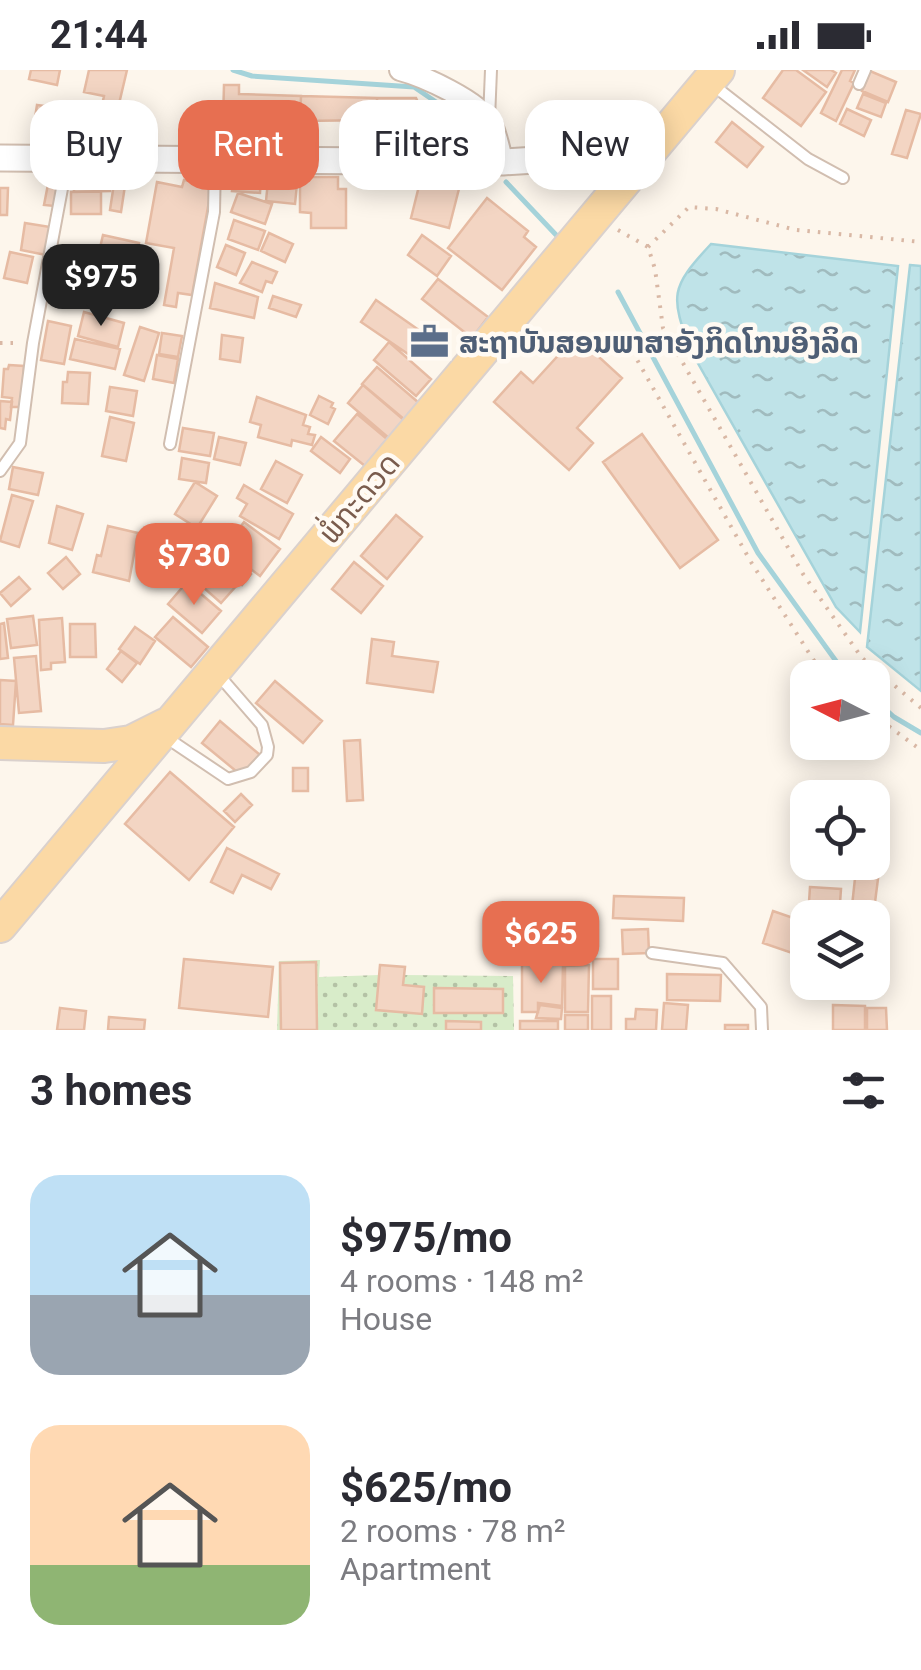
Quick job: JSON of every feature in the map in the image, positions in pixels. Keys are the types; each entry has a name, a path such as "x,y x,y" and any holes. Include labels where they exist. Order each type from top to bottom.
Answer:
{"main road":[{"name":"ພໍ່ກະດວດ","path":"665,133 713,76"},
{"name":"ພໍ່ກະດວດ","path":"0,926 617,190"},
{"path":"0,744 74,746 131,742 167,728"},
{"path":"74,746 96,757 107,777 104,800 97,811"}],"street":[{"path":"400,70 420,75 463,100"},
{"path":"0,158 30,158"}],"lane":[{"path":"490,70 490,100"},
{"path":"859,84 865,70"},
{"path":"713,76 808,159 843,178"},
{"path":"0,471 20,442 33,343 61,190"},
{"path":"170,444 214,212 214,190"},
{"path":"167,728 228,779 252,772 267,755 262,725 216,672"},
{"path":"652,953 722,963 761,1007 762,1030"}],"path":[{"path":"648,247 689,207 716,209 796,230 921,242"},
{"path":"596,216 648,247 663,328 803,574 862,658 921,708"},
{"path":"622,333 751,562 814,660"},
{"path":"0,343 33,343"},
{"path":"890,727 921,750"}],"green space":[{"path":"320,960 319,977 379,975 380,965 405,967 405,975 513,976 514,1030 277,1030 279,961"}],"water":[{"path":"711,244 898,266 860,632 836,607 691,351 677,304 678,293 688,271"},
{"path":"910,265 921,266 921,691 890,666 890,660 883,660 867,647"}],"building":[{"path":"31,70 60,70 57,85 29,79"},
{"path":"89,70 127,70 120,100 103,100 104,96 84,92"},
{"path":"783,70 796,70 826,92 801,126 763,98"},
{"path":"803,70 831,70 836,73 827,87"},
{"path":"842,70 855,70 850,81 854,83 836,121 821,113"},
{"path":"870,71 896,82 888,102 862,91"},
{"path":"224,85 239,85 239,94 301,96 301,100 224,100"},
{"path":"863,94 886,103 881,117 857,108"},
{"path":"301,96 377,98 339,100 339,120 319,121 319,100 301,100"},
{"path":"377,98 417,100 377,100"},
{"path":"847,109 871,120 864,136 840,124"},
{"path":"906,110 921,114 907,158 892,154"},
{"path":"732,122 763,147 747,167 716,142"},
{"path":"319,177 338,177 338,189 346,190 346,228 311,228 311,213 300,212 300,190 319,190"},
{"path":"158,182 178,186 178,190 211,190 192,295 178,293 176,307 164,305 174,248 146,243"},
{"path":"0,188 8,188 7,215 0,215"},
{"path":"47,190 57,190 54,206 44,205"},
{"path":"113,190 124,190 121,212 110,210"},
{"path":"267,190 296,190 295,204 266,201"},
{"path":"418,190 459,190 449,228 411,218"},
{"path":"101,191 101,214 71,214 71,192"},
{"path":"238,193 272,204 265,224 231,212"},
{"path":"487,198 528,231 524,237 536,247 502,290 448,248"},
{"path":"234,220 265,231 258,250 228,239"},
{"path":"25,223 50,227 46,255 21,250"},
{"path":"269,233 293,244 285,262 261,251"},
{"path":"103,235 139,243 135,260 99,252"},
{"path":"422,235 451,256 437,276 408,255"},
{"path":"226,245 245,253 236,275 217,267"},
{"path":"10,252 33,257 27,283 4,278"},
{"path":"65,262 93,268 84,307 56,301"},
{"path":"252,262 277,272 272,283 266,281 262,292 240,283"},
{"path":"109,268 133,272 129,304 92,299 95,276 107,278"},
{"path":"438,279 488,317 472,338 422,299"},
{"path":"215,283 258,297 254,318 210,308"},
{"path":"273,296 301,305 296,317 269,308"},
{"path":"376,300 426,335 411,356 361,322"},
{"path":"84,312 124,323 118,347 78,336"},
{"path":"48,321 71,326 64,364 41,360"},
{"path":"140,327 159,333 144,381 124,375"},
{"path":"162,333 182,336 178,357 159,354"},
{"path":"222,335 243,338 240,362 220,359"},
{"path":"576,336 622,378 577,428 593,443 569,470 494,402 521,372 533,383"},
{"path":"75,339 120,349 115,369 70,359"},
{"path":"389,342 431,379 416,396 374,360"},
{"path":"157,355 178,359 174,383 153,379"},
{"path":"9,365 24,366 21,407 11,407 12,398 2,397 4,369"},
{"path":"377,367 419,403 405,420 362,384"},
{"path":"68,372 90,373 88,404 62,403 63,382 67,382"},
{"path":"363,385 405,421 390,439 348,403"},
{"path":"110,387 137,391 133,416 106,411"},
{"path":"319,396 333,403 331,407 335,409 328,424 310,415"},
{"path":"257,397 306,415 303,425 310,427 308,434 315,435 312,445 292,440 291,446 258,437 261,425 250,422"},
{"path":"0,401 12,402 5,429 0,428"},
{"path":"357,414 387,439 365,466 334,441"},
{"path":"110,417 134,423 126,461 102,456"},
{"path":"183,428 214,433 210,456 179,451"},
{"path":"642,434 718,540 680,568 603,462"},
{"path":"219,437 246,443 240,465 214,459"},
{"path":"321,437 350,459 340,473 311,451"},
{"path":"182,458 209,463 206,483 179,479"},
{"path":"276,461 302,475 287,503 261,489"},
{"path":"13,467 43,473 38,495 9,489"},
{"path":"195,482 217,496 197,528 175,514"},
{"path":"244,485 293,514 279,539 240,516 247,504 237,498"},
{"path":"12,495 33,501 19,547 0,541"},
{"path":"57,506 83,514 72,550 49,543"},
{"path":"396,515 422,537 387,579 361,556"},
{"path":"244,522 280,549 260,576 224,549"},
{"path":"108,526 138,533 129,581 93,572"},
{"path":"186,529 208,544 193,568 170,552"},
{"path":"223,548 251,574 242,585 214,559"},
{"path":"66,557 80,574 63,589 48,573"},
{"path":"354,562 383,586 361,613 332,589"},
{"path":"212,563 237,585 221,603 196,581"},
{"path":"19,577 30,589 11,606 0,593"},
{"path":"187,582 221,611 202,633 168,604"},
{"path":"33,616 37,645 11,648 7,619"},
{"path":"173,617 208,647 191,667 155,637"},
{"path":"62,618 65,662 51,663 51,669 41,670 39,620"},
{"path":"4,623 8,658 0,659 0,624"},
{"path":"70,624 95,624 96,657 70,657"},
{"path":"135,627 155,641 140,664 119,649"},
{"path":"372,639 394,642 392,656 438,662 433,692 367,683"},
{"path":"121,651 137,663 122,682 107,669"},
{"path":"36,656 41,711 19,713 14,658"},
{"path":"0,680 16,681 13,725 0,724"},
{"path":"275,681 322,721 303,743 256,703"},
{"path":"220,721 260,755 242,776 202,743"},
{"path":"360,740 363,800 347,801 344,741"},
{"path":"293,768 308,768 308,791 293,791"},
{"path":"170,772 234,827 189,880 125,824"},
{"path":"241,794 252,805 235,822 224,811"},
{"path":"227,848 279,874 271,889 242,875 233,893 211,882"},
{"path":"855,880 878,880 875,900 853,900"},
{"path":"810,887 841,889 840,900 809,900"},
{"path":"614,896 684,898 683,921 613,918"},
{"path":"773,911 790,917 790,952 763,943"},
{"path":"648,929 649,953 623,954 622,930"},
{"path":"184,959 273,967 268,1017 179,1008"},
{"path":"593,959 618,959 618,989 593,989"},
{"path":"316,962 317,1030 281,1030 280,963"},
{"path":"522,964 563,965 562,1006 538,1003 538,1012 522,1012"},
{"path":"380,965 405,967 403,985 424,987 422,1014 376,1010"},
{"path":"589,965 588,1012 565,1012 565,966"},
{"path":"667,974 721,975 720,1001 667,1000"},
{"path":"434,988 503,989 503,1013 434,1013"},
{"path":"592,996 611,996 611,1030 592,1030"},
{"path":"664,1003 688,1005 686,1030 662,1030"},
{"path":"540,1005 562,1008 561,1019 536,1018"},
{"path":"833,1005 865,1006 865,1030 833,1030"},
{"path":"60,1008 86,1011 84,1030 57,1030"},
{"path":"867,1008 886,1008 887,1030 867,1030"},
{"path":"636,1009 657,1010 656,1030 626,1030 626,1019 635,1019"},
{"path":"565,1015 588,1015 588,1030 565,1030"},
{"path":"109,1017 145,1020 144,1030 108,1030"},
{"path":"446,1021 481,1022 481,1030 446,1030"},
{"path":"520,1021 558,1021 558,1030 520,1030"},
{"path":"725,1025 748,1025 748,1030 725,1030"}],"waterway":[{"path":"233,70 252,76 414,87 433,100"},
{"path":"506,182 559,238"},
{"path":"618,292 758,553 835,660"},
{"path":"890,713 921,733"}],"place":[{"name":"ສະຖາບັນສອນພາສາອັງກິດໂກນອິງລິດ","path":"429,342"}]}
